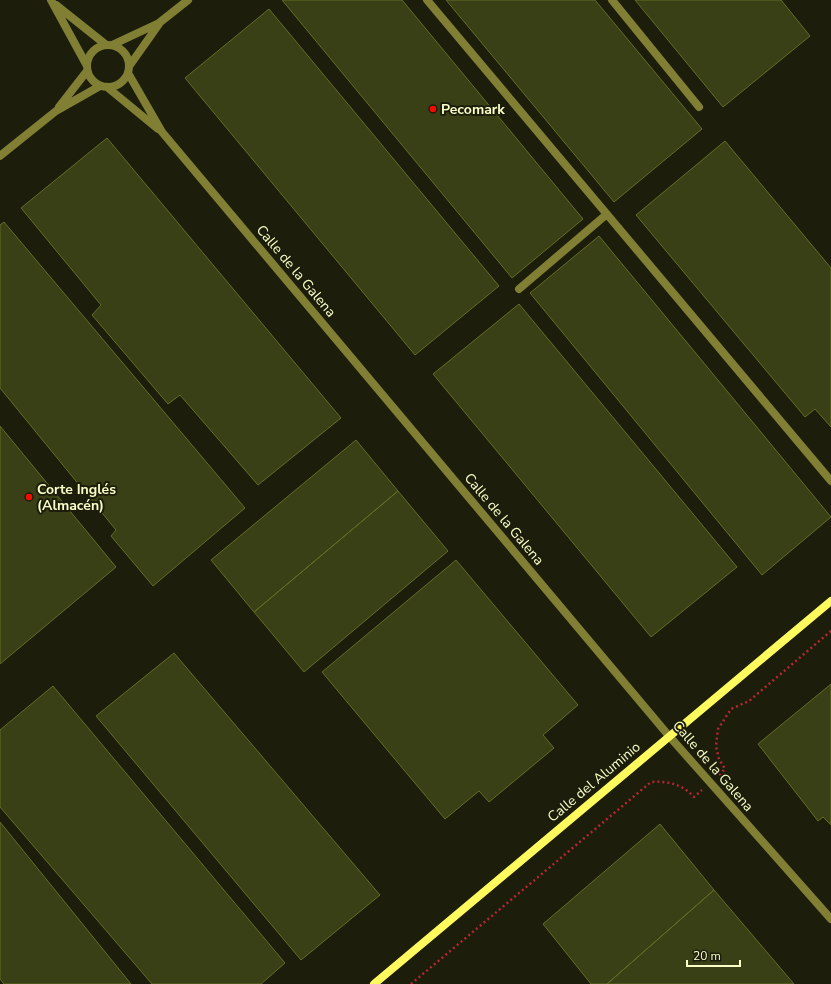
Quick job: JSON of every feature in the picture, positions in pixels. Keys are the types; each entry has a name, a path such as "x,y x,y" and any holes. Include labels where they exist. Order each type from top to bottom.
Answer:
{"street":[{"path":"0,156 56,111 104,87 120,84 160,23 188,0"},
{"path":"427,0 831,481"},
{"path":"612,0 699,107"},
{"path":"51,1 108,44 124,52 129,69"},
{"path":"51,1 94,82 104,87"},
{"path":"56,111 87,68 92,51 160,23"},
{"name":"Calle de la Galena","path":"129,69 162,132"},
{"name":"Calle de la Galena","path":"104,87 162,132 669,736 831,919"},
{"path":"519,289 607,214"},
{"name":"Calle del Aluminio","path":"374,984 831,601"}],"path":[{"path":"725,769 719,759 716,746 718,729 731,709 749,701 831,632"},
{"path":"412,984 651,782 662,781 676,784 686,788 694,797"}],"building":[{"name":"Pecomark","path":"282,0 402,0 583,219 512,278"},
{"path":"446,0 595,0 702,129 614,202"},
{"path":"635,0 781,0 810,36 723,107"},
{"path":"269,9 499,286 415,355 185,78"},
{"path":"107,138 341,418 258,485 180,395 168,404 92,315 101,305 21,208"},
{"path":"725,141 831,268 831,427 815,409 805,417 636,215"},
{"path":"4,222 245,508 153,586 111,536 116,530 0,388 0,225"},
{"path":"599,236 831,517 762,575 530,293"},
{"path":"519,304 737,567 651,637 433,374"},
{"name":"Corte Inglés (Almacén)","path":"0,426 116,567 0,664"},
{"path":"356,440 398,491 254,612 211,560"},
{"path":"398,491 448,551 304,672 254,612"},
{"path":"456,560 578,705 543,735 554,748 489,802 479,791 445,819 322,672"},
{"path":"174,653 380,895 301,960 96,716"},
{"path":"831,684 831,825 823,817 818,821 758,744"},
{"path":"53,686 285,963 261,984 152,984 0,807 0,730"},
{"path":"0,822 131,984 4,984 0,979"},
{"path":"660,824 714,890 607,984 591,984 543,924"},
{"path":"714,890 794,984 607,984"}],"place":[{"name":"Pecomark","path":"433,109"},
{"name":"Corte Inglés (Almacén)","path":"29,497"}]}
